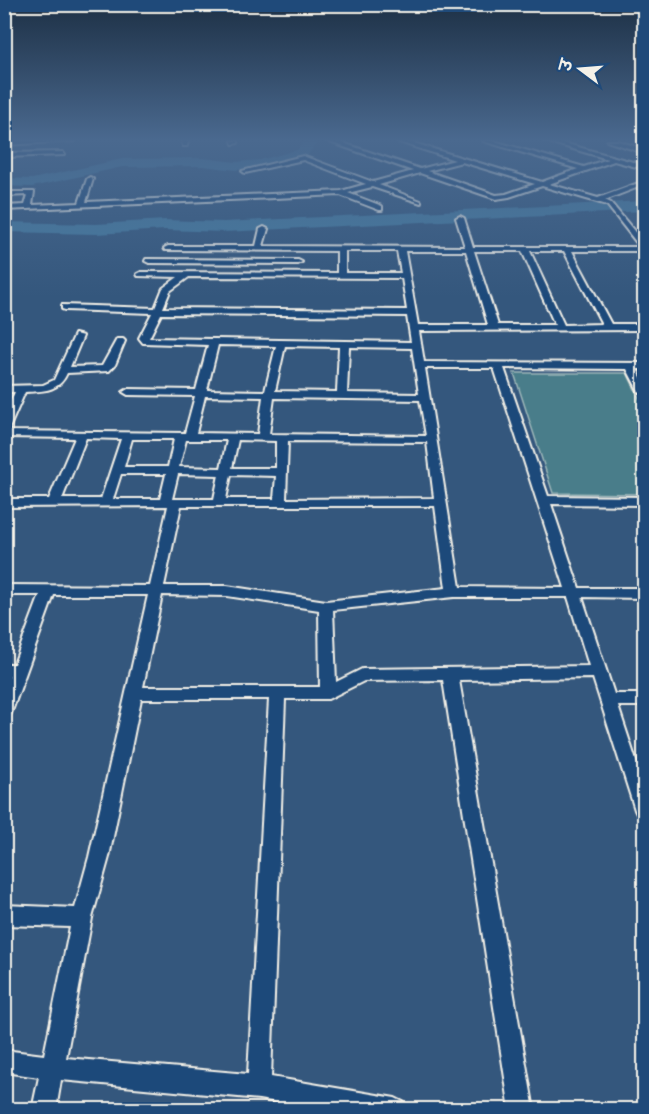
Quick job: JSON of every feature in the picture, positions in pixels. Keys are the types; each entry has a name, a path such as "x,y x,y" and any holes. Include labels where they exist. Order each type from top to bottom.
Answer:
{"street":[{"path":"4,194 32,193 28,207"},
{"path":"82,205 86,193"},
{"path":"4,208 341,193 379,208"},
{"path":"397,193 419,202"},
{"path":"484,193 496,197 514,193"},
{"path":"571,193 612,206 645,248"},
{"path":"597,201 618,193"},
{"path":"460,218 494,328"},
{"path":"259,248 264,229"},
{"path":"168,248 645,248"},
{"path":"297,275 299,248"},
{"path":"340,248 341,275"},
{"path":"401,249 454,592"},
{"path":"525,249 561,327"},
{"path":"567,249 608,327"},
{"path":"149,261 298,262"},
{"path":"141,274 405,276"},
{"path":"187,274 166,290 144,338 146,341 416,345"},
{"path":"65,307 158,311 411,313"},
{"path":"413,328 645,327"},
{"path":"4,389 52,386 58,382 78,336"},
{"path":"64,370 105,369 110,365 120,341"},
{"path":"44,1110 82,918 99,857 155,590 170,503 173,471 201,394 214,342"},
{"path":"263,437 281,344"},
{"path":"342,396 344,345"},
{"path":"419,364 645,366"},
{"path":"498,365 645,810"},
{"path":"630,366 645,392"},
{"path":"4,429 21,389"},
{"path":"128,392 425,397"},
{"path":"4,434 432,439"},
{"path":"54,503 82,434"},
{"path":"106,503 128,434"},
{"path":"219,504 233,436"},
{"path":"279,504 282,437"},
{"path":"116,470 281,472"},
{"path":"544,500 645,501"},
{"path":"4,503 441,502"},
{"path":"4,590 227,591 326,606 454,592 645,593"},
{"path":"4,711 12,670 49,590"},
{"path":"326,606 328,693"},
{"path":"133,693 328,693 362,675 598,672"},
{"path":"450,674 522,1110"},
{"path":"259,1087 277,693"},
{"path":"608,700 645,700"},
{"path":"4,915 82,918"},
{"path":"4,1061 53,1068 259,1087 394,1110"}],"green space":[{"path":"514,373 627,373 644,408 644,494 553,493"}],"waterway":[{"path":"4,227 96,229 165,225 224,227 644,206"}]}
